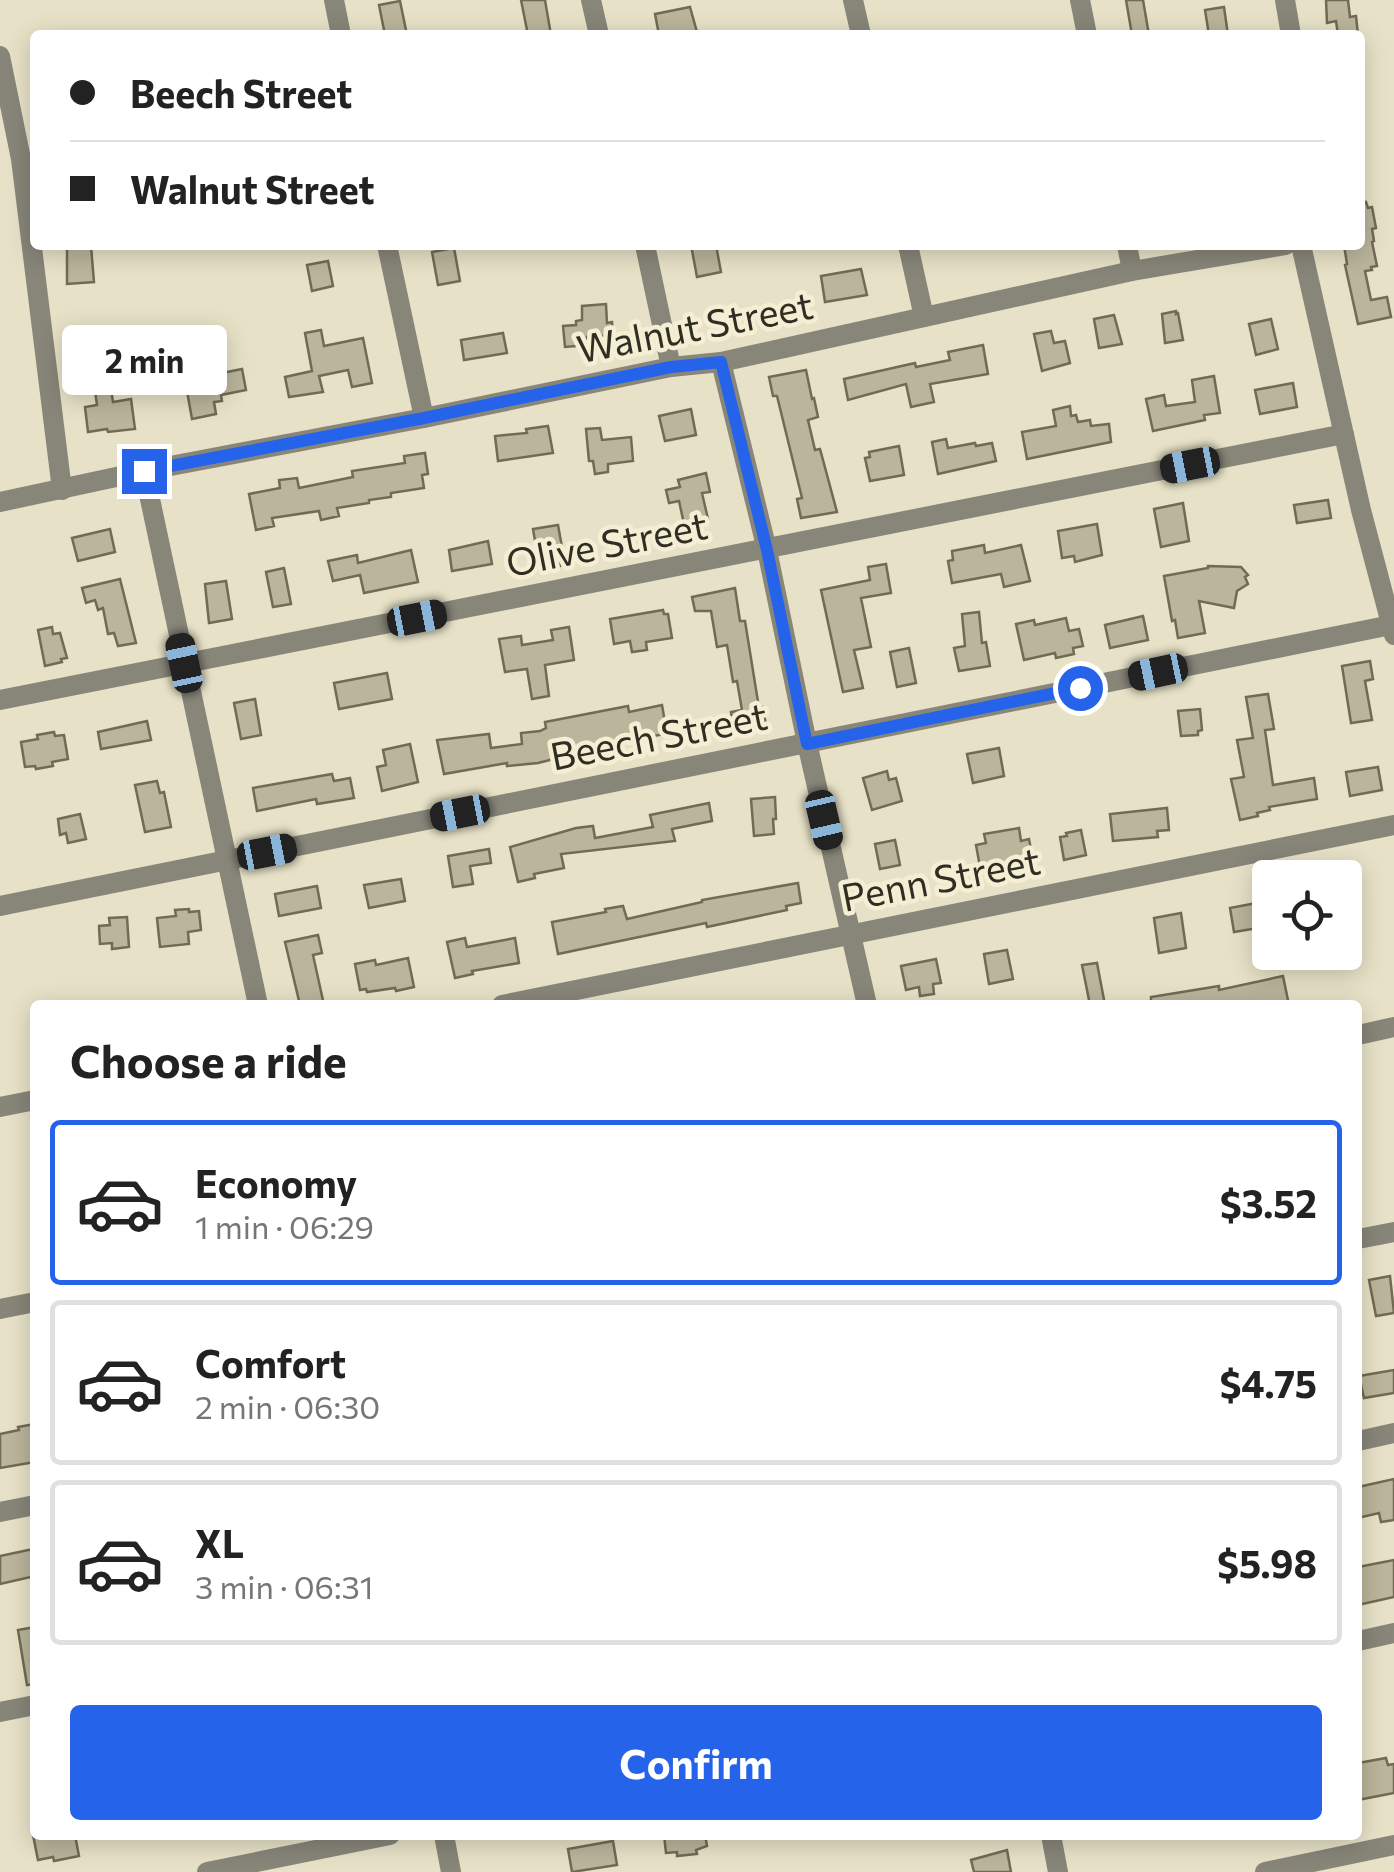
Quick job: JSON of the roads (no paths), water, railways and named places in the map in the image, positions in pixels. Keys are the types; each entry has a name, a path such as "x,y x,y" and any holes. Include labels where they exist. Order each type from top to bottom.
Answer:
{"street":[{"path":"334,0 340,30"},
{"path":"591,0 598,30"},
{"path":"853,0 860,30"},
{"path":"1080,0 1086,30"},
{"path":"1284,0 1290,30"},
{"path":"0,56 21,159 30,232"},
{"path":"32,250 62,490"},
{"path":"387,250 424,418"},
{"path":"645,250 671,367"},
{"path":"909,250 924,318"},
{"path":"1128,250 1132,271"},
{"name":"Walnut Street","path":"0,502 671,367 721,362 1132,271 1256,250"},
{"path":"1302,250 1393,631"},
{"path":"721,362 767,550 866,1000"},
{"name":"Olive Street","path":"0,700 1344,434"},
{"path":"144,471 257,1000"},
{"name":"Beech Street","path":"0,906 1393,631"},
{"name":"Penn Street","path":"527,1000 1394,825"},
{"path":"1362,1033 1394,1027"},
{"path":"0,1107 30,1101"},
{"path":"1362,1238 1394,1232"},
{"path":"0,1310 30,1303"},
{"path":"1362,1440 1394,1434"},
{"path":"0,1512 30,1507"},
{"path":"1362,1639 1394,1633"},
{"path":"0,1712 30,1706"},
{"path":"207,1872 365,1840"},
{"path":"445,1840 451,1872"},
{"path":"1051,1840 1058,1872"},
{"path":"1264,1872 1394,1845"}]}
